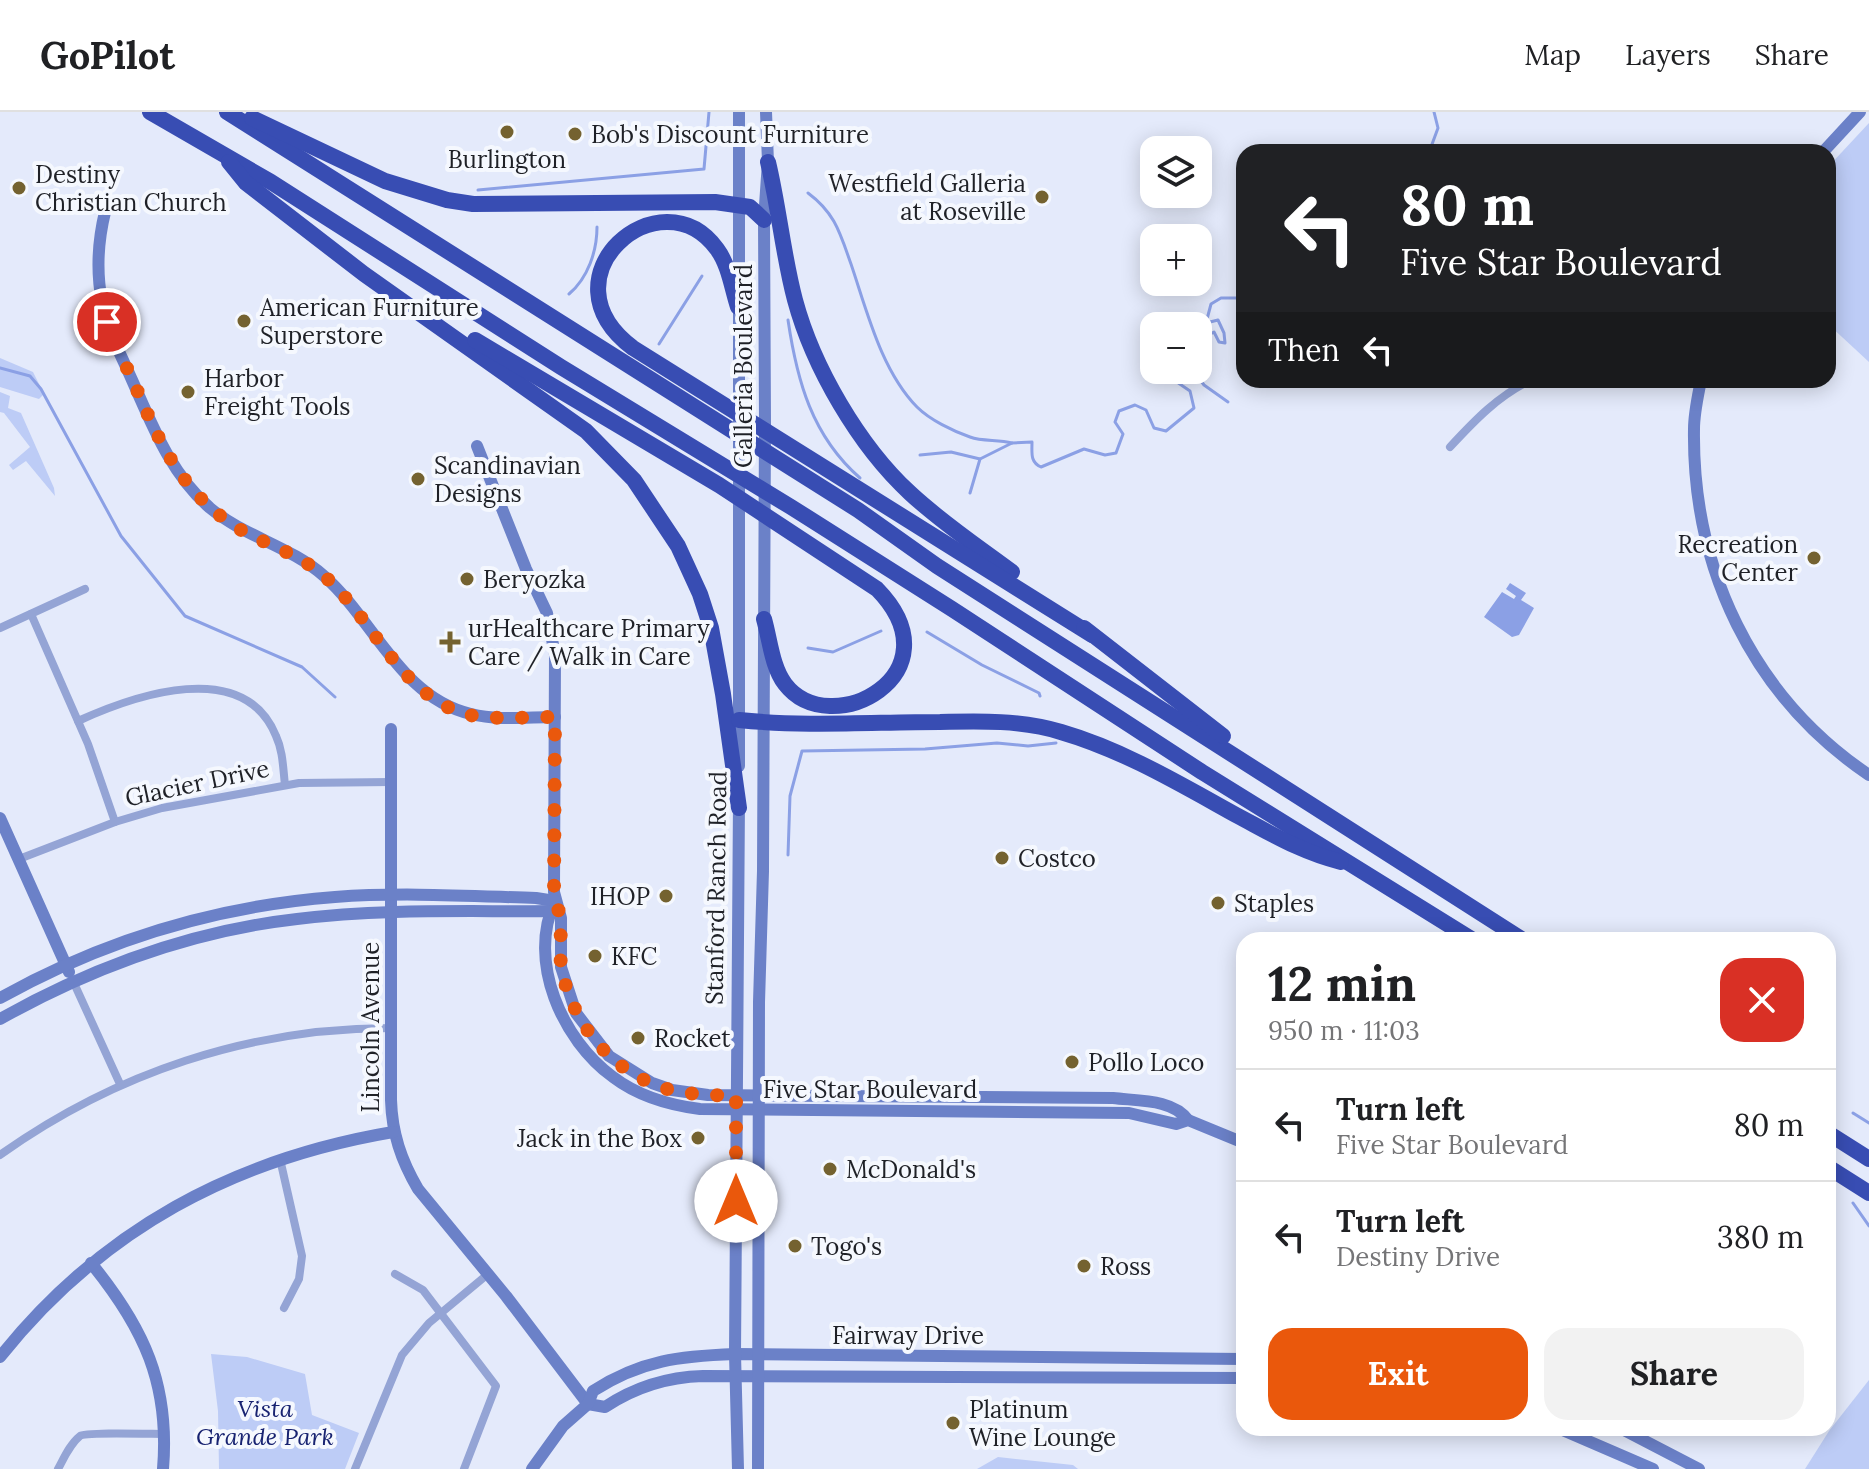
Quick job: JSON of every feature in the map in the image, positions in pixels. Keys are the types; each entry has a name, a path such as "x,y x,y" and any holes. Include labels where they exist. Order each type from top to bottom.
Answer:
{"highway":[{"path":"150,112 223,154 791,507 1202,772 1460,932"},
{"path":"227,112 845,502 937,566 1511,932"},
{"path":"239,112 385,181 447,200 473,204 715,202 750,207 764,220"},
{"path":"223,154 246,183 416,311 586,431 634,480 664,522 688,566 711,628 739,808"},
{"path":"768,162 791,283 803,325 833,390 878,459 910,493 1237,747 1269,777"},
{"path":"738,307 723,259 716,247 694,230 681,225 655,223 633,231 616,244 601,269 598,286 601,307 612,330 625,342 1092,635"},
{"path":"416,311 456,329 571,396 719,485 864,579 893,605 903,627 905,648 898,670 885,687 868,698 846,705 820,704 797,695 782,680 764,619"},
{"path":"739,720 986,721 1058,731 1093,743 1173,780 1308,853 1358,867"},
{"path":"1836,1138 1869,1159"},
{"path":"1836,1172 1869,1193"}],"street":[{"name":"Galleria Boulevard","path":"738,307 739,112"},
{"name":"Galleria Boulevard","path":"764,619 766,112"},
{"path":"1830,144 1860,112"},
{"path":"105,212 98,263 102,304 110,330 161,445 195,494 236,527 293,554 322,574 352,606 400,667 429,696 460,711 482,717 555,717"},
{"name":"Stanford Ranch Road","path":"738,307 739,808 735,1354 738,1469"},
{"path":"1450,447 1477,418 1514,388"},
{"path":"1700,388 1694,426 1696,484 1704,535 1720,589 1742,635 1774,686 1808,724 1847,760 1869,775"},
{"name":"Five Star Boulevard","path":"477,446 497,500 547,613 555,655 555,907 561,918 561,967 576,1013 609,1056 625,1069 652,1083 736,1103"},
{"path":"0,628 85,589"},
{"path":"31,614 97,766 115,822"},
{"name":"Stanford Ranch Road","path":"758,1469 758,1103 764,619"},
{"path":"78,721 128,701 185,689 230,692 253,704 270,724 281,751 285,785"},
{"name":"Lincoln Avenue","path":"391,729 393,1132 418,1189 588,1404"},
{"name":"Glacier Drive","path":"19,859 115,822 162,808 311,782 391,782"},
{"path":"0,818 120,1084"},
{"path":"0,998 66,965 146,933 213,915 293,901 391,895 536,898 555,907"},
{"path":"0,1019 73,981 152,950 217,932 296,919 555,907"},
{"name":"Five Star Boulevard","path":"555,907 547,921 546,953 552,989 572,1035 614,1078 667,1104 700,1109 736,1103 857,1095 1113,1098 1181,1110 1188,1120 1236,1140"},
{"path":"552,989 558,990 576,1013"},
{"path":"0,1155 60,1115 120,1084 199,1055 255,1041 324,1030 391,1028"},
{"path":"614,1078 621,1075 637,1082 652,1083"},
{"path":"856,1111 857,1095"},
{"name":"Five Star Boulevard","path":"758,1103 856,1111 1120,1113 1143,1115 1176,1124 1188,1120"},
{"path":"0,1357 41,1310 91,1263 177,1205 228,1179 280,1159 329,1144 393,1132"},
{"path":"280,1159 302,1256 299,1279 284,1308"},
{"path":"91,1263 126,1308 147,1350 159,1387 164,1434 163,1469"},
{"path":"395,1274 423,1290 496,1386 464,1469"},
{"path":"355,1469 395,1367 418,1334 488,1274"},
{"name":"Fairway Drive","path":"532,1469 563,1426 588,1404 593,1391 637,1367 674,1358 735,1354 1236,1359"},
{"path":"1006,1358 1007,1377"},
{"name":"Fairway Drive","path":"588,1404 605,1407 642,1387 693,1376 1236,1378"},
{"path":"58,1469 73,1444 89,1432 107,1435 164,1434"},
{"path":"1577,1436 1653,1469"},
{"path":"1635,1436 1699,1469"}],"green space":[{"path":"1869,123 1869,362 1836,331 1836,158"},
{"path":"0,358 33,372 44,394 39,399 0,387"},
{"path":"0,392 10,396 8,408 21,413 55,496 26,461 13,470 9,465 30,447 0,412"},
{"name":"Vista Grande Park","path":"211,1354 247,1357 305,1374 312,1415 359,1433 345,1469 219,1469 218,1411"},
{"path":"1869,1380 1869,1469 1805,1469 1826,1436 1836,1436 1836,1422"},
{"path":"998,1457 1073,1465 1078,1469 977,1469"}],"water":[{"path":"1510,583 1526,593 1521,600 1534,608 1519,635 1512,637 1484,617 1502,592 1514,599 1516,596 1506,589"}],"waterway":[{"path":"478,190 704,169 709,112"},
{"path":"1432,144 1438,128 1434,112"},
{"path":"808,193 825,208 836,224 876,339 904,392 922,412 949,428 975,439 1012,443"},
{"path":"569,294 590,264 597,227"},
{"path":"659,344 702,276"},
{"path":"1209,312 1211,304 1221,298 1236,298"},
{"path":"788,320 796,365 818,426 843,462 860,478"},
{"path":"1212,322 1218,320 1225,343 1219,342 1212,333"},
{"path":"0,368 30,376 41,389 121,536 185,616 302,667 335,697"},
{"path":"970,493 980,459 1012,443 1032,442 1033,460 1041,467 1084,449 1105,455 1116,453 1123,434 1115,422 1119,411 1135,405 1146,410 1154,428 1166,431 1194,408 1190,391 1180,384"},
{"path":"1203,384 1228,402"},
{"path":"920,455 951,452 980,459"},
{"path":"808,648 833,652 881,631"},
{"path":"927,632 1040,696"},
{"path":"788,855 790,796 802,751 1056,743"},
{"path":"1853,1113 1869,1123"},
{"path":"1853,1203 1869,1226"}],"place":[{"name":"Burlington","path":"507,132"},
{"name":"Bob's Discount Furniture","path":"575,134"},
{"name":"Destiny Christian Church","path":"19,188"},
{"name":"Westfield Galleria at Roseville","path":"1042,197"},
{"name":"American Furniture Superstore","path":"244,321"},
{"name":"Harbor Freight Tools","path":"188,392"},
{"name":"Scandinavian Designs","path":"418,479"},
{"name":"Recreation Center","path":"1814,558"},
{"name":"Beryozka","path":"467,579"},
{"name":"urHealthcare Primary Care / Walk in Care","path":"450,642"},
{"name":"Costco","path":"1002,858"},
{"name":"IHOP","path":"666,896"},
{"name":"Staples","path":"1218,903"},
{"name":"KFC","path":"595,956"},
{"name":"Rocket","path":"638,1038"},
{"name":"Pollo Loco","path":"1072,1062"},
{"name":"Jack in the Box","path":"698,1138"},
{"name":"McDonald's","path":"830,1169"},
{"name":"Togo's","path":"795,1246"},
{"name":"Ross","path":"1084,1266"},
{"name":"Platinum Wine Lounge","path":"953,1423"}],"route":[{"path":"107,322 168,458 185,483 210,508 236,527 293,554 322,574 358,613 400,667 429,696 449,707 482,717 555,717 554,892 561,918 561,967 571,1002 595,1041 609,1056 637,1076 690,1094 736,1096 736,1201"}]}
